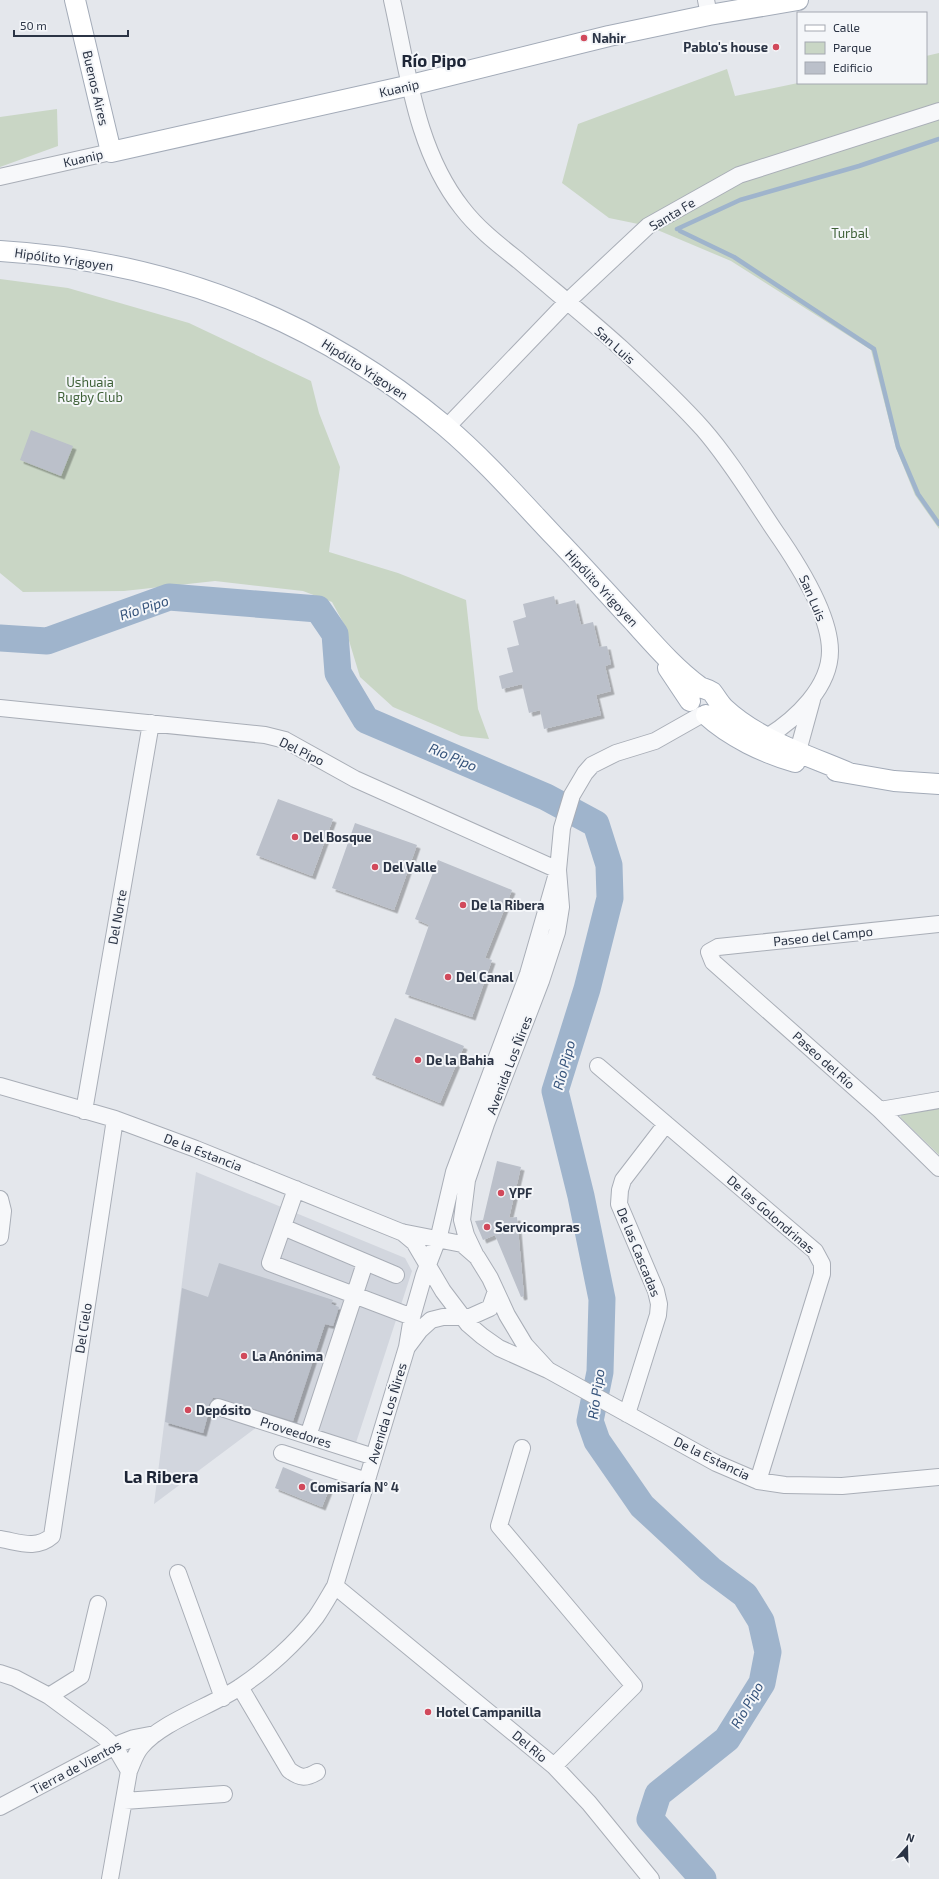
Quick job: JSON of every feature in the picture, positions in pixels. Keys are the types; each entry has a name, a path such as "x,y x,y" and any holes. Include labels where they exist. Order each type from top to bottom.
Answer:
{"main road":[{"name":"Buenos Aires","path":"75,0 111,152"},
{"name":"Kuanip","path":"111,152 411,85 609,36 708,7 798,0"},
{"name":"Hipólito Yrigoyen","path":"0,251 41,254 95,261 156,275 214,292 262,310 319,339 367,367 447,427 513,492 681,671 701,704 715,723 741,739 767,752 796,756 849,773 894,781 939,784"},
{"name":"Hipólito Yrigoyen","path":"701,704 738,720 796,756"}],"street":[{"name":"San Luis","path":"392,0 421,127 433,160 444,183 462,209 484,232 621,348 703,429 724,456 800,567 820,611 829,640 830,653 828,666 814,694 796,756"},
{"name":"Santa Fe","path":"447,427 567,302 648,226 739,175 939,112"},
{"name":"Kuanip","path":"0,177 111,152"},
{"name":"San Luis","path":"767,737 800,712 814,694"},
{"name":"Avenida Los Ñires","path":"110,1879 129,1771 135,1755 155,1734 223,1698 240,1687 271,1662 300,1635 316,1617 335,1586 407,1347 412,1317 427,1267 438,1239 454,1172 480,1122 541,981 557,932 561,907 558,870 560,844 566,810 578,784 589,769 605,758 616,753 646,745 663,737 701,704"},
{"name":"Del Pipo","path":"0,708 265,735 286,740 355,779 558,870"},
{"name":"Del Norte","path":"84,1110 151,723"},
{"name":"Paseo del Campo","path":"709,952 718,947 939,924"},
{"name":"Paseo del Río","path":"709,952 714,962 880,1110 939,1168"},
{"name":"De las Golondrinas","path":"598,1066 815,1251 822,1264 822,1274 758,1481"},
{"name":"De la Estancia","path":"0,1086 84,1110 196,1149 401,1232 462,1244 477,1257 496,1291 507,1315 525,1345 548,1370"},
{"path":"880,1110 939,1100"},
{"name":"Del Cielo","path":"0,1539 35,1545 44,1543 52,1536 115,1120"},
{"name":"Avenida Los Ñires","path":"477,1257 466,1235 462,1214 467,1180 480,1122"},
{"name":"De las Cascadas","path":"627,1414 658,1316 659,1304 656,1291 620,1204 620,1190 623,1180 666,1124"},
{"path":"296,1189 270,1263 412,1317"},
{"path":"0,1199 3,1211 0,1237"},
{"path":"282,1227 396,1275"},
{"name":"De la Estancia","path":"401,1232 414,1242 427,1267 463,1317 482,1336 499,1348 565,1379 716,1463 758,1481 785,1485 842,1486 939,1477"},
{"path":"308,1436 365,1263"},
{"name":"Avenida Los Ñires","path":"407,1347 420,1330 431,1320 443,1317 463,1317 480,1314 490,1308 496,1291"},
{"name":"Proveedores","path":"218,1408 374,1457"},
{"path":"522,1448 499,1526 634,1686 554,1766"},
{"path":"282,1453 367,1481"},
{"path":"178,1573 223,1698"},
{"name":"Del Rio","path":"335,1586 554,1766 589,1802 651,1879"},
{"path":"49,1696 81,1676 98,1604"},
{"path":"0,1674 26,1683 49,1696 102,1735 115,1747 129,1771"},
{"path":"240,1687 289,1770 299,1777 307,1778 317,1772"},
{"name":"Tierra de Vientos","path":"0,1807 134,1738 155,1734"},
{"path":"124,1801 224,1794"}],"shaded area":[{"path":"196,1172 405,1258 412,1271 351,1458 257,1427 154,1504"}],"green space":[{"name":"Turbal","path":"939,53 939,529 915,495 896,448 871,350 731,261 648,226 609,218 562,183 578,124 727,69 735,96 797,83 927,84 927,56"},
{"path":"57,109 58,146 0,167 0,117"},
{"name":"Ushuaia Rugby Club","path":"0,279 68,288 189,323 311,381 319,413 340,467 329,552 398,573 466,600 478,709 489,739 461,736 393,707 360,677 344,624 332,602 303,591 215,581 124,591 23,592 0,573"},
{"path":"939,1108 939,1155 900,1117 904,1112"}],"building":[{"path":"31,430 73,446 61,476 20,460"},
{"path":"554,596 556,605 575,600 581,625 593,622 599,647 607,646 611,664 605,666 611,691 596,695 601,715 544,729 540,710 529,713 522,684 502,689 499,676 513,672 507,648 519,645 513,621 526,617 523,604"},
{"name":"Del Bosque","path":"278,799 333,819 312,876 256,855"},
{"name":"Del Valle","path":"355,823 417,845 394,910 332,888"},
{"path":"438,860 512,890 485,958 492,960 472,1017 405,994 429,925 415,919"},
{"name":"De la Bahia","path":"395,1018 464,1046 440,1103 372,1075"},
{"path":"497,1161 521,1167 509,1218 517,1217 524,1296 521,1297 495,1235 483,1240 475,1221 483,1220"},
{"name":"La Anónima","path":"219,1263 333,1300 331,1304 339,1307 333,1326 325,1324 293,1421 213,1398 209,1404 209,1411 203,1433 165,1422 182,1288 208,1297"},
{"name":"Comisaría N° 4","path":"283,1467 330,1487 322,1507 275,1488"}],"waterway":[{"path":"677,229 740,200 859,166 939,139"},
{"path":"680,231 734,257 874,349 898,447 918,494 939,524"},
{"name":"Río Pipo","path":"0,638 47,641 169,597 318,609 335,634 338,673 366,720 546,797 596,824 609,865 610,898 587,989 555,1091 581,1196 602,1299 600,1372 590,1421 597,1441 642,1506 710,1569 745,1595 761,1621 768,1652 762,1683 727,1739 658,1794 650,1819 703,1879"}],"place":[{"name":"Nahir","path":"584,38"},
{"name":"Pablo's house","path":"776,47"},
{"name":"Del Bosque","path":"295,837"},
{"name":"Del Valle","path":"375,867"},
{"name":"De la Ribera","path":"463,905"},
{"name":"Del Canal","path":"448,977"},
{"name":"De la Bahia","path":"418,1060"},
{"name":"YPF","path":"501,1193"},
{"name":"Servicompras","path":"487,1227"},
{"name":"La Anónima","path":"244,1356"},
{"name":"Depósito","path":"188,1410"},
{"name":"Comisaría N° 4","path":"302,1487"},
{"name":"Hotel Campanilla","path":"428,1712"}],"district":[{"name":"Río Pipo","path":"434,61"},
{"name":"La Ribera","path":"161,1477"}]}
